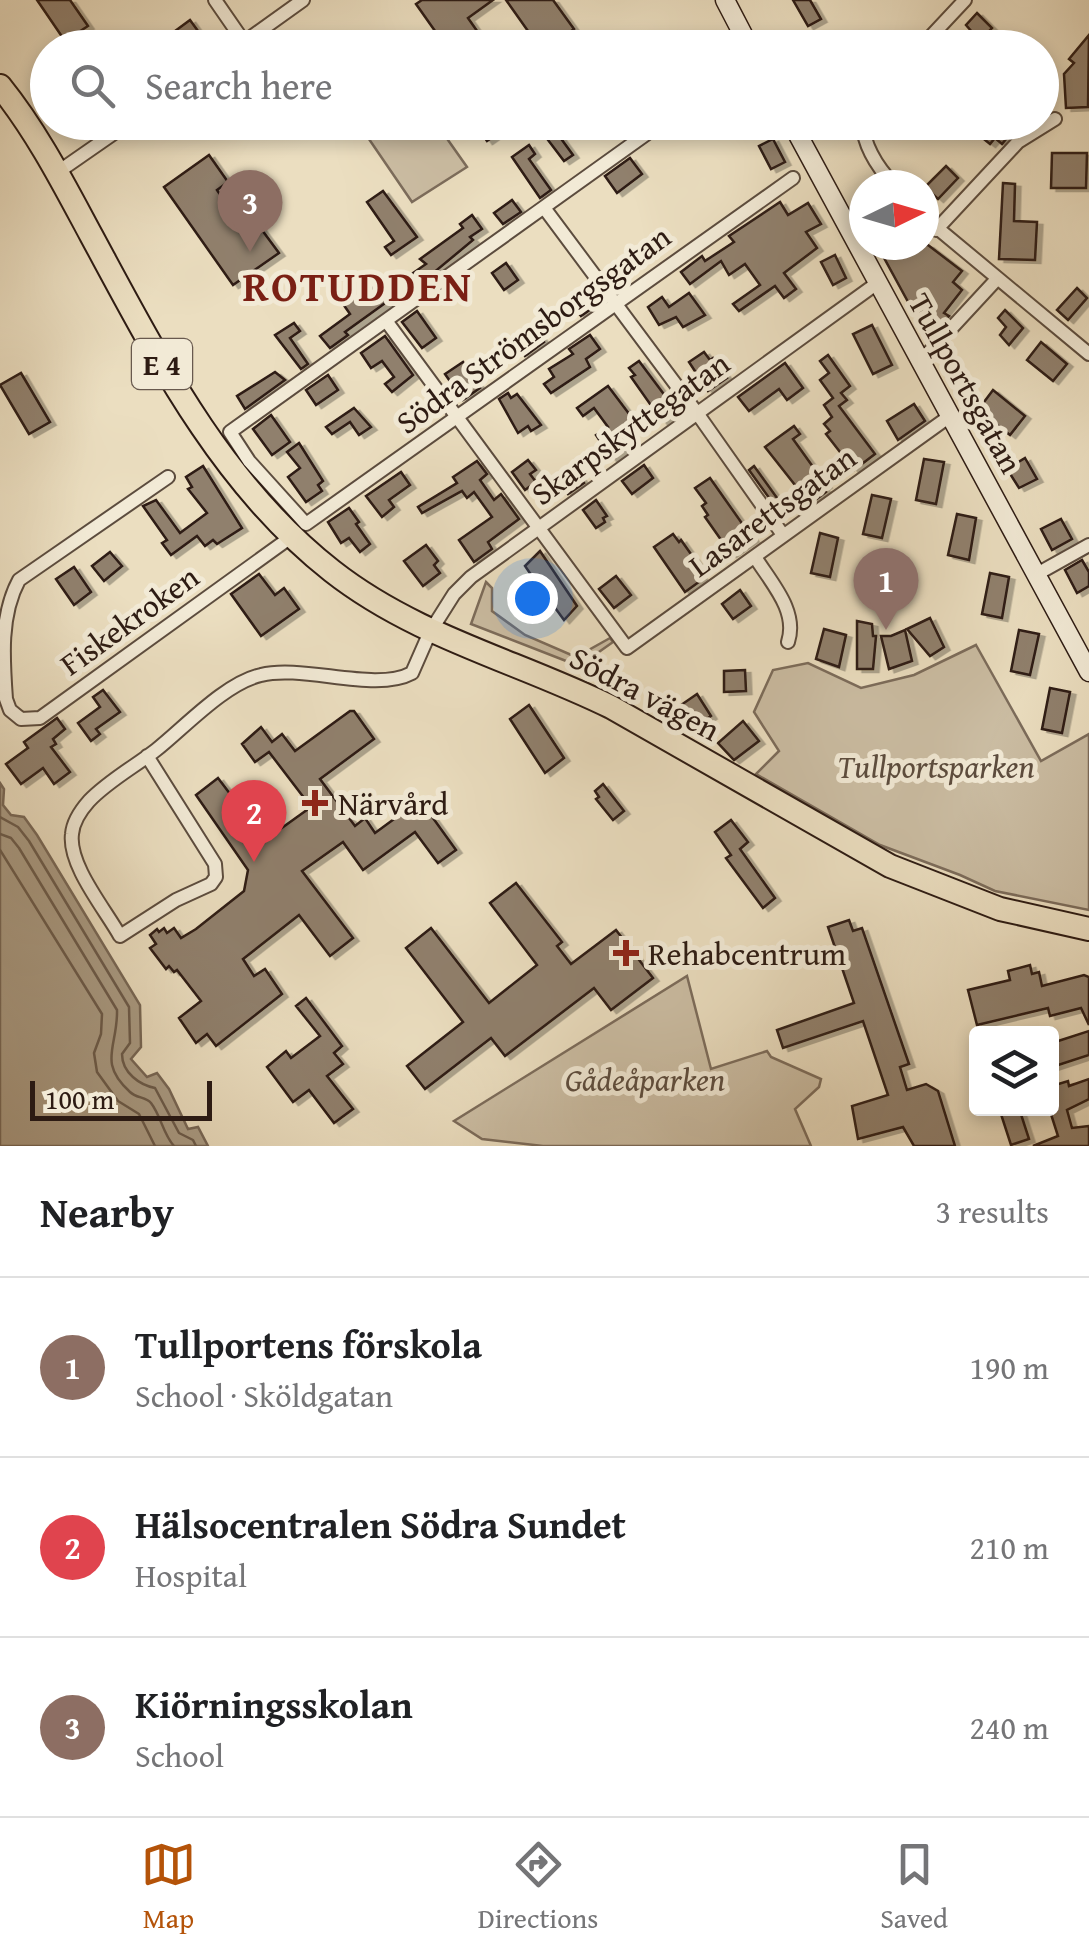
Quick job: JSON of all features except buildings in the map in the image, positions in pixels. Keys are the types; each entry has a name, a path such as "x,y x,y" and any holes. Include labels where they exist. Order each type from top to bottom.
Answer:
{"highway":[{"name":"Södra vägen","path":"0,86 30,127"},
{"name":"Södra vägen","path":"40,140 195,419 234,472 299,531 334,573 430,632 566,685 611,708 890,866 1000,909 1089,929"}],"main road":[{"path":"725,0 741,30"},
{"name":"Tullportsgatan","path":"800,140 1089,672"}],"street":[{"path":"215,0 232,30"},
{"path":"261,30 303,0"},
{"path":"937,30 965,0"},
{"path":"58,172 104,140"},
{"path":"299,531 230,432 638,140"},
{"path":"864,140 880,170"},
{"path":"939,227 1021,140"},
{"name":"Södra Strömsborgsgatan","path":"299,531 793,178"},
{"path":"544,208 698,413 783,535"},
{"path":"939,232 1089,354"},
{"path":"920,361 996,280"},
{"name":"Skarpskyttegatan","path":"147,756 218,700 256,676 275,672 379,679 406,676 415,668 430,632 454,594 471,577 876,284"},
{"path":"387,322 540,526"},
{"name":"Lasarettsgatan","path":"540,526 626,646 950,416"},
{"name":"Fiskekroken","path":"168,477 19,580 10,592 2,622 6,699 10,710 21,719 40,718 299,531"},
{"path":"1036,574 1089,545"},
{"path":"755,557 790,613 792,629 788,642"},
{"path":"147,756 215,864 216,877 211,884 176,900 120,936 74,860 71,838 74,824 89,801 147,756"}],"green space":[{"path":"370,140 448,140 467,167 412,202"},
{"path":"486,582 492,588 492,611 525,635 576,657 610,638 613,642 579,666 471,624"},
{"name":"Tullportsparken","path":"976,645 1041,761 1089,734 1089,910 995,891 880,845 756,774 779,751 754,712 773,670 808,663 861,688 914,675"},
{"name":"Gådeåparken","path":"687,976 711,1069 767,1051 771,1057 821,1079 819,1087 795,1109 811,1146 543,1146 482,1139 454,1121"}],"water":[{"path":"0,783 4,789 3,805 11,815 24,817 37,835 140,1005 141,1047 131,1059 147,1077 157,1073 188,1129 198,1127 208,1146 0,1146"}],"place":[{"name":"Kiörningsskolan","path":"250,252"},
{"name":"Tullportens förskola","path":"886,630"},
{"name":"Närvård","path":"315,803"},
{"name":"Hälsocentralen Södra Sundet","path":"254,862"},
{"name":"Rehabcentrum","path":"626,953"}],"district":[{"name":"ROTUDDEN","path":"358,285"}]}
